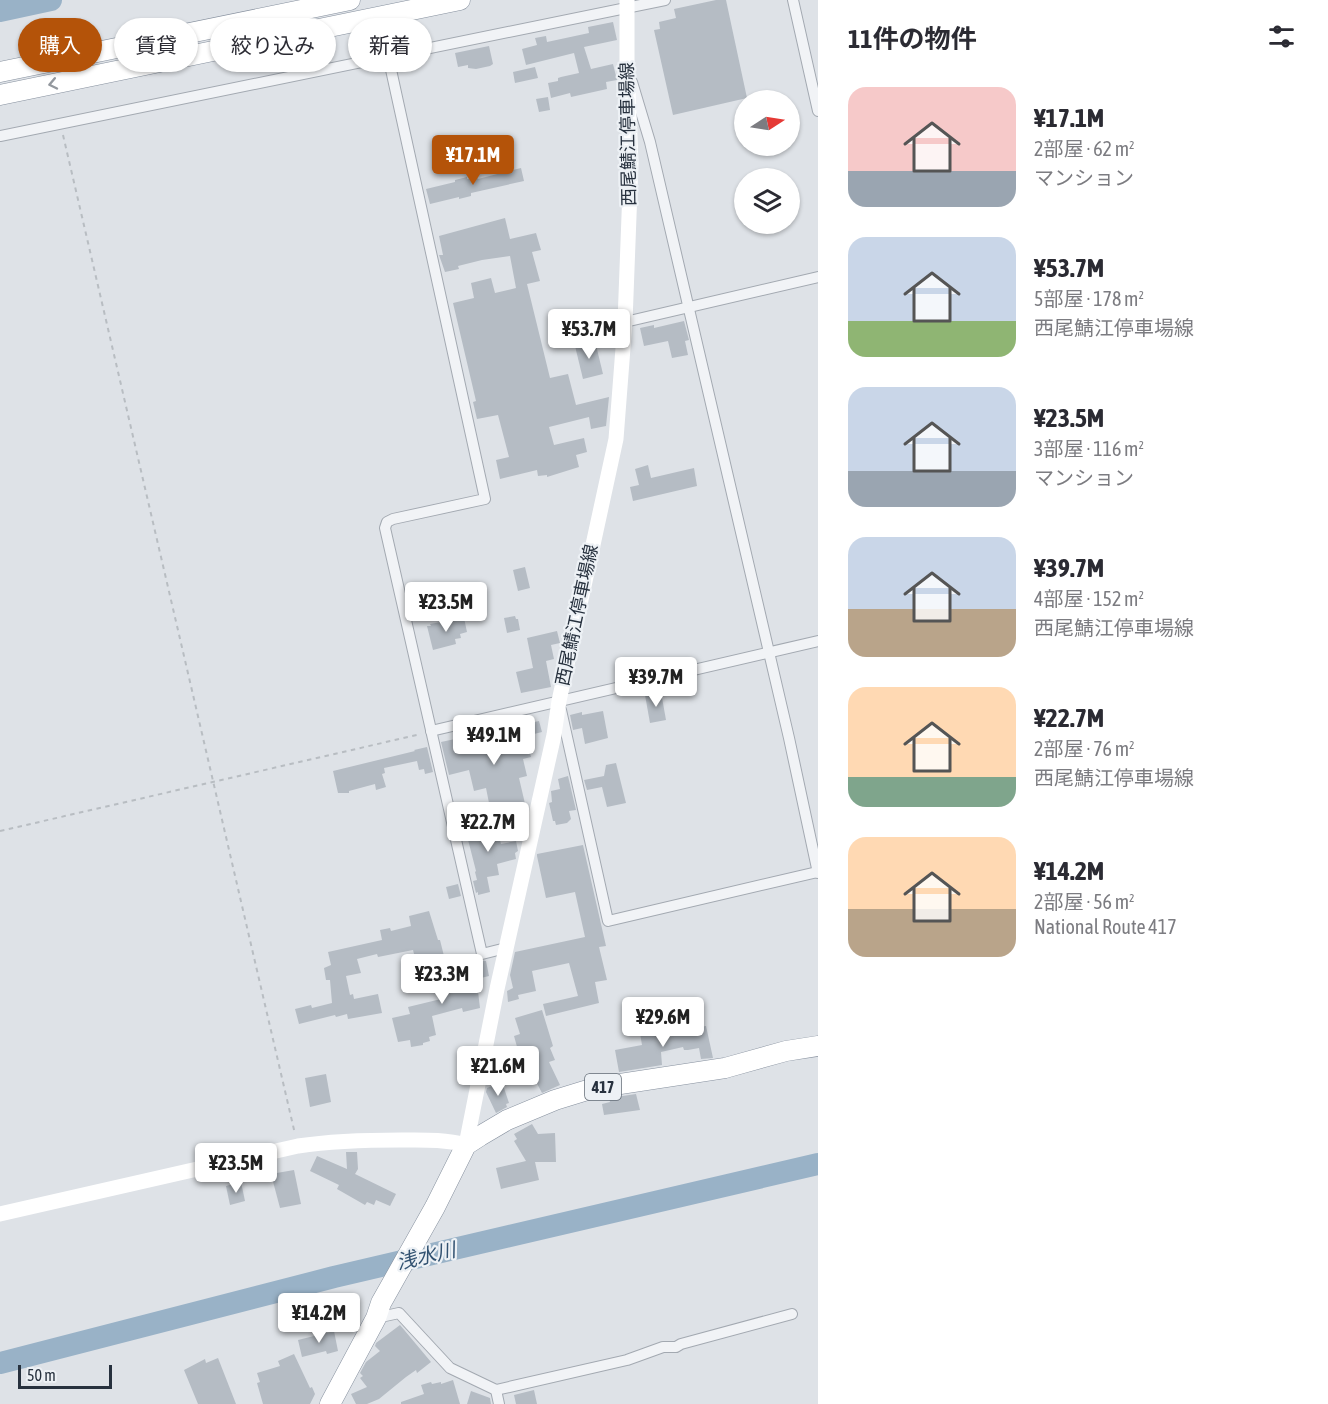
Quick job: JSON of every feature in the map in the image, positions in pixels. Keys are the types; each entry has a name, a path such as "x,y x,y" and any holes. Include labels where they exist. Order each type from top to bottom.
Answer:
{"highway":[{"path":"0,72 350,0"},
{"path":"0,95 460,0"},
{"name":"417","path":"466,1145 507,1120 555,1100 594,1088 725,1068 786,1051 818,1046"},
{"path":"330,1404 466,1145"}],"main road":[{"name":"西尾鯖江停車場線","path":"466,1145 496,989 554,735 559,701 616,439 625,322 631,163 627,4"},
{"path":"0,1214 298,1146 336,1141 373,1140 447,1140 466,1145"}],"street":[{"path":"432,46 627,4 665,0"},
{"path":"793,0 818,111"},
{"path":"559,701 608,921 818,872 650,142 627,63"},
{"path":"0,136 348,64"},
{"path":"392,72 485,499 393,519 387,522 385,528 482,954 506,948"},
{"path":"625,322 818,277"},
{"path":"431,731 818,641"},
{"path":"378,1311 399,1313 450,1368 496,1390 627,1360 663,1347 676,1347 792,1314"},
{"path":"496,1390 500,1404"}],"path":[{"path":"60,124 298,1146"},
{"path":"0,831 431,731"}],"building":[{"path":"726,0 745,90 734,90 734,101 673,115 654,30 660,29 659,22 676,18 674,9"},
{"path":"613,22 617,40 584,47 591,69 613,64 617,80 606,82 607,89 571,97 570,93 551,98 548,83 579,73 574,53 526,65 522,49 537,45 535,38 546,36 547,42 589,33 588,27"},
{"path":"489,46 493,64 476,69 468,68 468,65 458,67 455,53"},
{"path":"535,67 538,78 515,83 513,72"},
{"path":"548,97 550,110 539,112 536,99"},
{"path":"521,168 524,181 471,193 471,196 459,199 459,197 430,204 426,189 467,177 467,179 477,177 478,179"},
{"path":"505,218 510,239 536,233 541,250 532,252 540,281 527,284 550,378 568,374 576,405 609,397 606,426 591,429 589,417 549,427 554,445 584,438 587,452 576,455 579,467 547,477 547,475 538,476 537,470 500,479 496,460 509,457 498,415 477,419 473,402 476,401 453,303 474,298 471,283 491,278 495,293 516,288 510,256 482,260 445,272 439,255 443,255 439,236"},
{"path":"684,321 689,340 685,341 688,355 672,358 668,341 644,346 640,328 654,325 654,328"},
{"path":"595,341 603,374 583,379 575,346"},
{"path":"648,465 651,478 694,468 697,486 633,501 630,487 639,485 635,469"},
{"path":"525,567 530,588 518,591 513,570"},
{"path":"515,616 518,619 520,630 507,633 504,618"},
{"path":"464,618 467,632 460,634 461,638 455,639 456,644 433,650 427,626"},
{"path":"557,631 560,643 551,645 554,659 546,661 551,687 521,693 516,672 533,668 527,638"},
{"path":"661,692 666,720 650,723 645,695"},
{"path":"603,711 608,738 585,744 582,728 573,730 570,715"},
{"path":"539,721 542,732 526,736 531,757 523,759 527,776 519,778 526,808 522,809 523,814 486,822 483,811 490,808 486,788 474,791 469,770 449,775 441,742"},
{"path":"427,747 433,772 425,774 424,769 419,770 417,761 384,768 385,773 382,774 386,787 376,790 375,784 349,791 349,793 338,793 333,771"},
{"path":"616,763 626,803 607,807 602,787 587,790 584,780 604,776 606,765"},
{"path":"568,776 576,810 569,811 571,819 567,823 556,825 549,803 552,802 551,791 560,789 558,779"},
{"path":"495,821 501,844 516,841 518,851 515,853 516,859 497,864 499,875 487,877 490,892 478,895 473,881 477,880 476,871 465,828"},
{"path":"583,845 606,946 599,947 607,980 595,982 599,1003 546,1016 543,1004 578,996 569,963 532,971 536,991 518,995 519,999 508,1002 507,991 513,988 510,975 515,952 585,937 575,892 546,898 537,856 537,854"},
{"path":"458,884 461,896 449,899 446,887"},
{"path":"429,911 444,956 433,959 433,956 415,958 413,950 378,957 377,954 357,959 361,973 346,976 350,995 353,994 354,999 378,994 382,1013 348,1019 347,1014 336,1017 335,1015 299,1024 295,1009 332,1003 330,980 326,980 324,968 331,965 328,952 382,940 380,930 390,928 391,931 411,926 409,916"},
{"path":"486,961 489,976 481,978 482,983 477,983 480,1008 463,1012 462,1008 432,1016 436,1035 429,1037 430,1041 423,1045 411,1047 410,1040 398,1042 392,1018 410,1014 408,1007 441,999 437,981 468,974 466,963"},
{"path":"542,1010 553,1046 550,1048 555,1060 549,1062 560,1085 542,1093 531,1072 535,1070 526,1069 521,1061 514,1036 520,1034 515,1018"},
{"path":"692,1024 693,1028 706,1026 713,1058 701,1059 699,1048 684,1050 683,1047 661,1052 662,1065 619,1072 615,1050 642,1045 640,1033 657,1030 659,1039 677,1035 678,1026"},
{"path":"326,1074 331,1102 310,1107 305,1078"},
{"path":"502,1082 509,1103 506,1104 507,1107 496,1113 486,1092 487,1088"},
{"path":"636,1094 640,1110 604,1115 602,1104 610,1102 609,1098"},
{"path":"532,1124 538,1134 555,1133 556,1162 535,1162 539,1180 501,1189 496,1168 526,1161 514,1141 517,1139 514,1134"},
{"path":"346,1152 357,1152 358,1169 355,1174 396,1194 390,1206 376,1200 374,1205 367,1202 365,1205 337,1189 339,1185 310,1171 317,1156 347,1169"},
{"path":"294,1170 301,1204 280,1208 271,1174"},
{"path":"241,1182 245,1201 230,1205 226,1186"},
{"path":"400,1325 431,1362 417,1373 416,1370 406,1377 379,1399 367,1404 356,1404 351,1394 367,1387 360,1378 363,1376 360,1373 366,1362 380,1351 375,1346 376,1343"},
{"path":"334,1331 338,1351 327,1354 326,1351 302,1357 298,1340"},
{"path":"294,1354 315,1394 310,1404 263,1404 257,1383 260,1382 257,1373 280,1366 278,1361"},
{"path":"218,1358 236,1404 198,1404 184,1370 205,1359 206,1363"},
{"path":"453,1380 460,1404 401,1404 401,1402 424,1394 421,1385 431,1382 432,1384 441,1382 441,1384"},
{"path":"534,1390 537,1404 516,1404 514,1395"},
{"path":"471,1391 490,1398 491,1404 467,1404"}],"waterway":[{"path":"0,11 51,0"},
{"name":"浅水川","path":"0,1363 334,1277 818,1164"}]}
